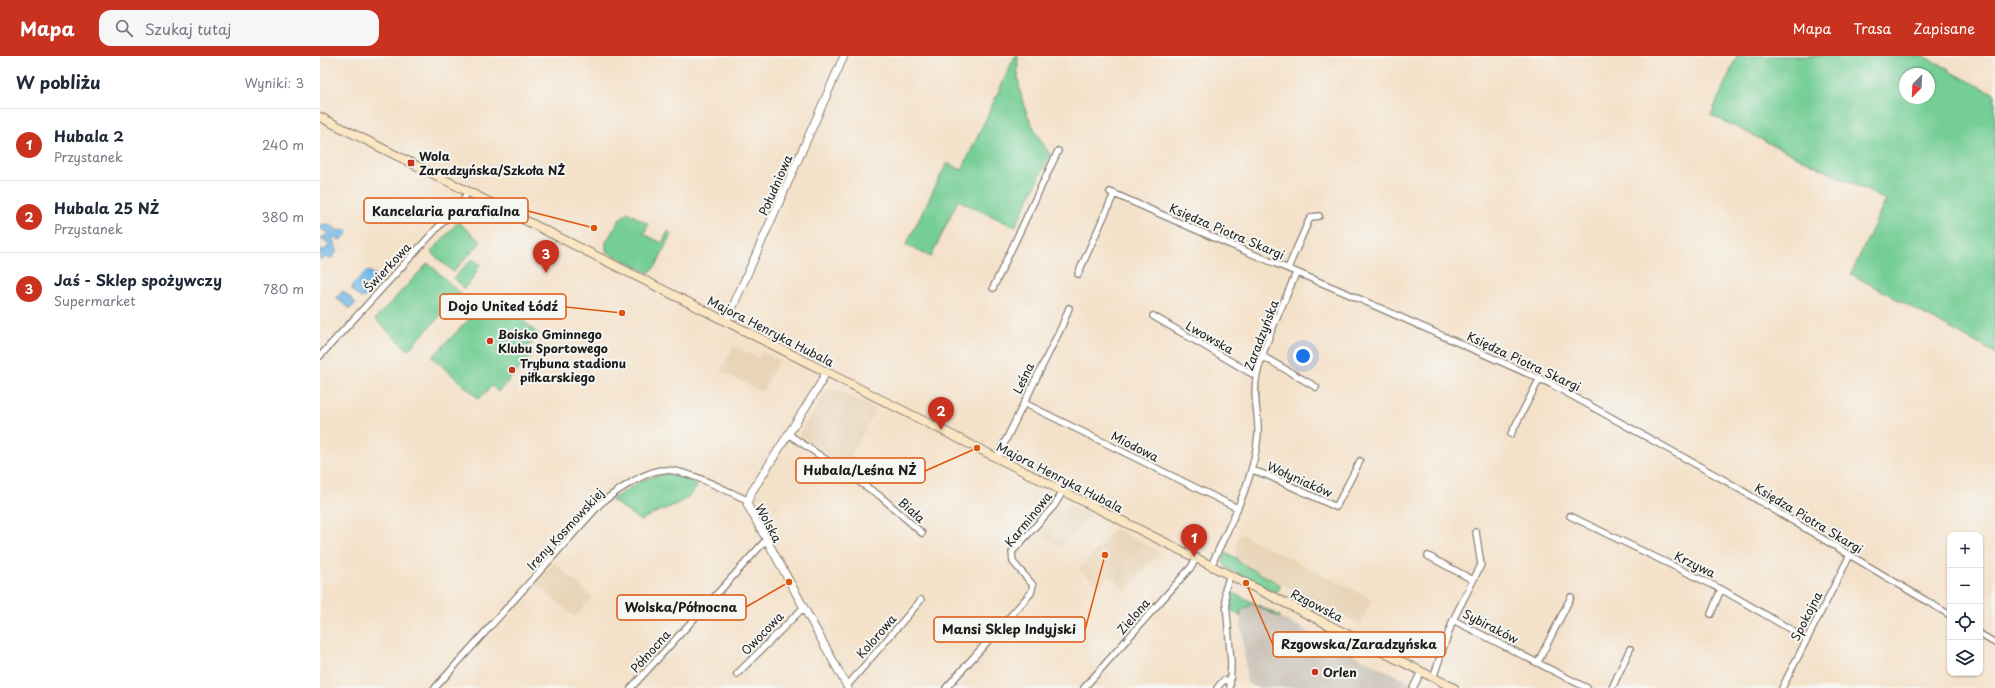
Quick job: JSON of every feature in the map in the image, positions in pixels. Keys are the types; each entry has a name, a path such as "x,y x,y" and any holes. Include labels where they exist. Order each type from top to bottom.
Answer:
{"main road":[{"name":"Majora Henryka Hubala","path":"320,117 1211,566"},
{"name":"Rzgowska","path":"1211,566 1454,688"}],"street":[{"name":"Południowa","path":"726,322 844,56"},
{"path":"993,288 1058,151"},
{"name":"Świerkowa","path":"320,356 463,200 468,191"},
{"name":"Księdza Piotra Skargi","path":"1078,274 1112,193 1540,378 1726,482 1947,613"},
{"path":"1288,268 1309,220 1312,217 1319,216"},
{"name":"Zaradzyńska","path":"1211,566 1252,470 1258,435 1255,394 1256,376 1262,356 1296,273"},
{"name":"Leśna","path":"997,458 1062,326 1069,308"},
{"name":"Lwowska","path":"1153,316 1256,376"},
{"path":"1262,356 1316,387"},
{"name":"Wolska","path":"826,372 819,386 747,500 748,508 847,687"},
{"path":"1511,434 1540,378"},
{"name":"Miodowa","path":"1024,403 1237,508"},
{"name":"Biała","path":"788,434 880,496 922,533"},
{"name":"Wołyniaków","path":"1252,470 1269,476 1336,508 1360,462"},
{"name":"Ireny Kosmowskiej","path":"435,688 601,504 617,492 646,475 663,470 672,470 747,500"},
{"name":"Karminowa","path":"946,688 1033,589 1032,583 1013,562 1012,552 1054,506 1063,491"},
{"name":"Krzywa","path":"1570,516 1721,589 1807,639"},
{"name":"Sybiraków","path":"1476,532 1481,565 1453,620 1588,688"},
{"name":"Północna","path":"631,688 766,540"},
{"name":"Spokojna","path":"1782,688 1850,555"},
{"path":"1428,556 1473,580"},
{"name":"Zielona","path":"1084,688 1192,566 1196,558"},
{"path":"1230,575 1225,590 1230,648 1230,688"},
{"path":"1711,614 1721,589"},
{"path":"1538,662 1571,597"},
{"name":"Kolorowa","path":"847,687 921,600"},
{"name":"Owocowa","path":"737,674 803,608"},
{"path":"1433,678 1453,620"},
{"path":"1983,636 1995,643"},
{"path":"1612,688 1630,649"},
{"path":"1413,688 1421,672"},
{"path":"1217,688 1223,681 1230,680"}],"shaded area":[{"path":"734,346 756,357 759,357 762,352 779,360 762,392 720,371"},
{"path":"836,389 876,409 845,467 798,435 827,391"},
{"path":"1068,504 1089,515 1061,549 1039,531 1056,511 1062,512"},
{"path":"1115,529 1160,552 1126,590 1109,575 1099,586 1079,569"},
{"path":"1240,534 1373,599 1360,624 1237,561 1236,545"},
{"path":"554,563 593,597 575,617 536,584"},
{"path":"1253,604 1411,683 1408,688 1258,688 1247,683 1240,611"}],"green space":[{"path":"1015,56 1018,56 1021,97 1035,131 1050,155 1015,227 958,200 931,257 906,245 947,163 962,170"},
{"path":"1737,56 1923,56 1995,94 1995,353 1851,274 1886,200 1711,115"},
{"path":"627,212 648,224 644,234 662,243 668,231 671,234 656,266 649,273 606,251 606,242 620,219"},
{"path":"458,222 481,242 453,272 431,252"},
{"path":"472,259 480,264 472,280 464,288 454,278"},
{"path":"428,263 461,294 408,350 375,319"},
{"name":"Boisko Gminnego Klubu Sportowego","path":"494,294 539,335 527,348 533,354 498,392 492,386 479,399 432,357"},
{"path":"662,474 676,475 686,478 691,480 697,486 686,498 641,521 611,500 643,480"},
{"path":"1225,553 1237,558 1237,561 1281,585 1278,591 1274,592 1227,568 1223,562"},
{"path":"1230,591 1280,616 1280,618 1253,604 1240,611 1241,617 1232,611 1228,594"}],"water":[{"path":"327,224 332,226 332,228 336,228 337,231 347,229 347,233 341,240 335,237 332,238 337,250 333,257 329,259 326,257 320,260 320,249 325,250 329,245 325,240 320,240 320,238 329,234 322,229 320,230 320,225"},
{"path":"367,270 376,275 378,284 377,286 372,287 367,296 361,298 353,291 352,286"},
{"path":"343,291 356,303 350,309 336,298"}],"place":[{"name":"Wola Zaradzyńska/Szkoła NŻ","path":"411,163"},
{"name":"Kancelaria parafialna","path":"594,228"},
{"name":"Jaś - Sklep spożywczy","path":"546,273"},
{"name":"Dojo United Łódź","path":"622,313"},
{"name":"Boisko Gminnego Klubu Sportowego","path":"490,341"},
{"name":"Trybuna stadionu piłkarskiego","path":"512,370"},
{"name":"Hubala 25 NŻ","path":"941,430"},
{"name":"Hubala/Leśna NŻ","path":"977,448"},
{"name":"Mansi Sklep Indyjski","path":"1105,555"},
{"name":"Hubala 2","path":"1194,557"},
{"name":"Wolska/Północna","path":"789,582"},
{"name":"Rzgowska/Zaradzyńska","path":"1246,583"},
{"name":"Orlen","path":"1315,672"}]}
